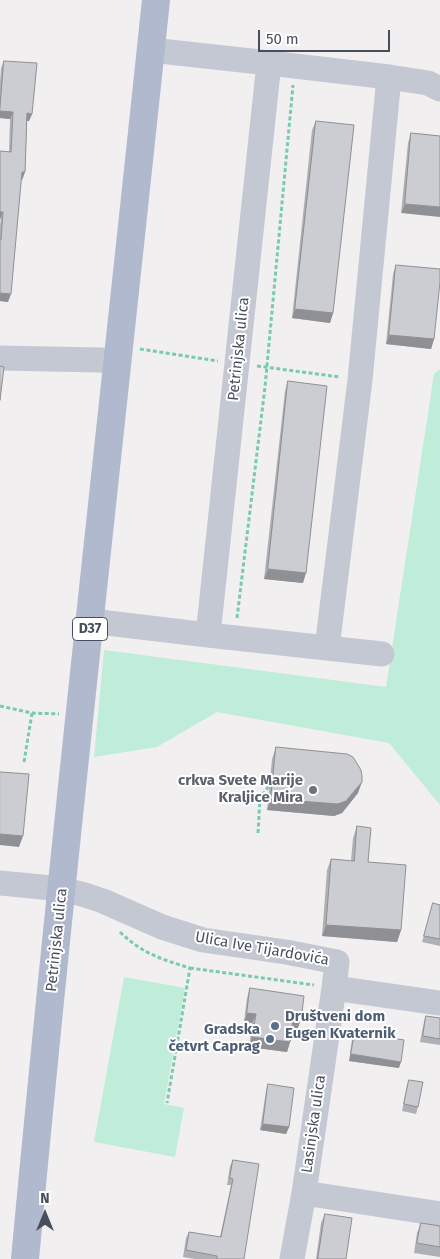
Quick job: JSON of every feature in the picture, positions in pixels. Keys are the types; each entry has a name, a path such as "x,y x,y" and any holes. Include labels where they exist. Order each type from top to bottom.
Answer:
{"main road":[{"name":"Petrinjska ulica","path":"25,1259 101,502 156,0"}],"street":[{"path":"151,50 389,77 428,83 440,90"},
{"name":"Petrinjska ulica","path":"208,635 269,63"},
{"path":"327,648 360,380 389,77"},
{"path":"0,358 117,362"},
{"path":"90,621 382,654"},
{"path":"0,883 62,889"},
{"name":"Ulica Ive Tijardovića","path":"62,889 103,901 162,927 203,940 286,952 337,962 334,988 440,1003"},
{"name":"Lasinjska ulica","path":"292,1259 304,1194 334,988"},
{"path":"304,1194 440,1214"}],"path":[{"path":"236,622 264,387 293,79"},
{"path":"0,706 32,713 80,715"},
{"path":"24,762 32,713"},
{"path":"258,833 260,798 269,786"},
{"path":"114,927 129,941 155,957 190,968 334,988"},
{"path":"167,1103 190,968"}],"green space":[{"path":"440,369 440,805 389,743 217,712 157,747 94,757 104,650 386,687 434,374"},
{"path":"124,977 185,988 164,1104 184,1108 175,1157 94,1142"}],"building":[{"path":"4,61 37,63 32,114 27,113 25,172 22,172 11,294 0,293 0,240 3,212 0,212 0,151 11,152 13,112 0,111"},
{"path":"316,121 354,125 333,313 295,309"},
{"path":"411,133 440,136 440,207 405,204"},
{"path":"396,265 440,269 434,339 389,335"},
{"path":"0,366 4,367 0,400"},
{"path":"288,381 327,386 306,573 268,569"},
{"name":"crkva Svete Marije Kraljice Mira","path":"276,747 347,754 353,757 361,770 362,782 346,801 338,804 271,799"},
{"path":"0,772 29,774 23,836 0,834"},
{"path":"357,826 371,828 368,862 406,865 401,930 326,925 331,859 354,861"},
{"path":"433,903 440,905 440,939 424,936"},
{"name":"Društveni dom Eugen Kvaternik","path":"250,988 304,996 301,1020 293,1019 290,1042 252,1037 256,1014 247,1013"},
{"path":"426,1016 440,1018 440,1039 423,1036"},
{"path":"355,1032 404,1040 401,1062 351,1054"},
{"path":"409,1080 423,1082 418,1107 404,1104"},
{"path":"268,1084 294,1088 289,1127 263,1124"},
{"path":"233,1160 259,1164 244,1259 217,1259 217,1256 186,1250 189,1232 221,1237 233,1179 230,1178"},
{"path":"325,1214 352,1218 346,1259 318,1259"},
{"path":"421,1223 440,1226 440,1247 417,1243"}],"place":[{"name":"crkva Svete Marije Kraljice Mira","path":"313,790"},
{"name":"Društveni dom Eugen Kvaternik","path":"275,1026"},
{"name":"Gradska četvrt Caprag","path":"270,1039"}]}
